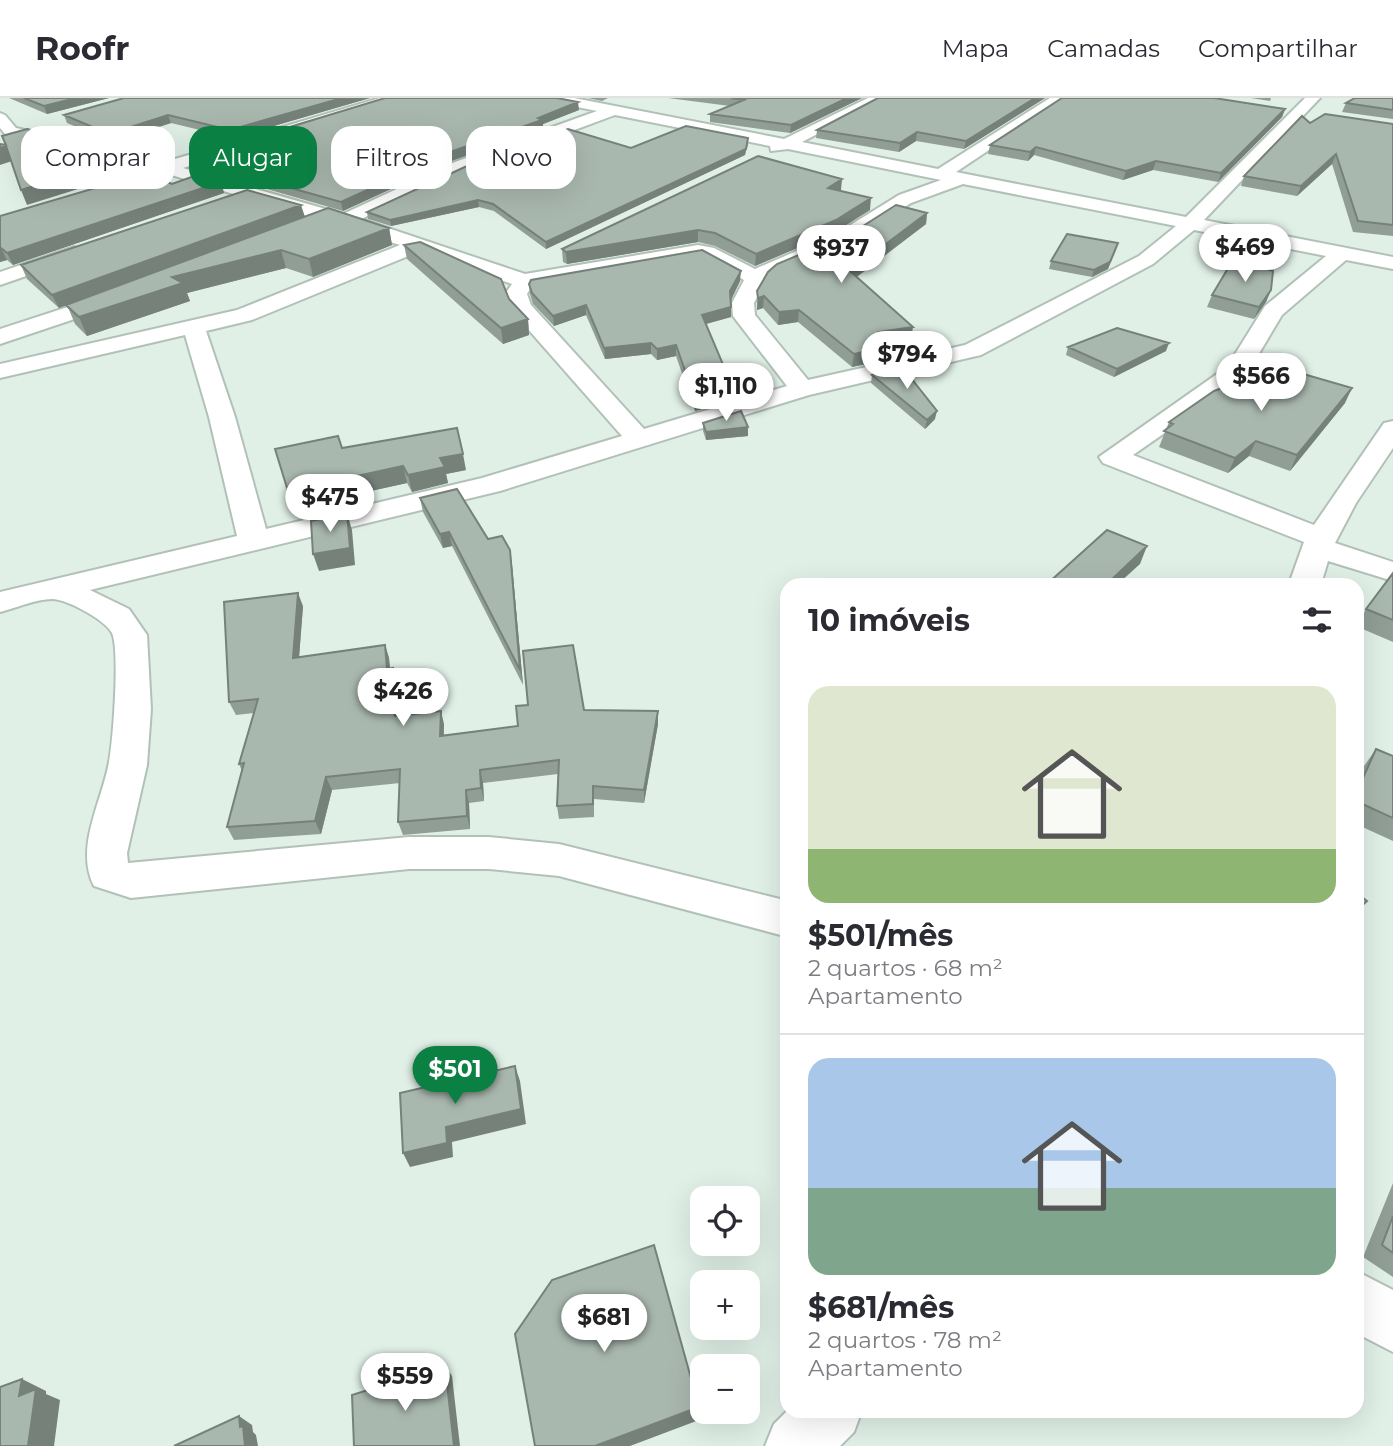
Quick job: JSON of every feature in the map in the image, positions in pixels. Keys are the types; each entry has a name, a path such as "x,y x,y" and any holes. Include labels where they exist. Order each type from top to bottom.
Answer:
{"street":[{"path":"175,163 395,98"},
{"path":"552,98 1393,263"},
{"path":"304,226 337,218 461,166 644,98"},
{"path":"760,156 879,98"},
{"path":"941,174 1060,98"},
{"path":"0,602 490,485 802,389 973,350 1128,272 1191,223 1313,98"},
{"path":"4,128 48,121"},
{"path":"4,128 21,132"},
{"path":"175,171 337,218 517,279 698,251 708,252 756,278"},
{"path":"802,389 744,316 743,303 756,278 843,238 905,199 962,178"},
{"path":"224,202 250,193"},
{"path":"0,370 194,329 265,308 418,245"},
{"path":"0,279 94,246"},
{"path":"1342,253 1273,311 1236,372 1113,457 1393,572"},
{"path":"517,279 558,255"},
{"path":"517,279 516,293 521,307 639,439"},
{"path":"0,337 139,289"},
{"path":"194,329 222,417 254,542"},
{"path":"1307,578 1319,543 1342,499 1393,429"},
{"path":"56,589 94,603 117,616 130,635 133,709 128,765 106,853 109,874 131,880 409,853 489,853 559,860 780,917"},
{"path":"1364,1305 1393,1322"},
{"path":"796,1446 824,1418"}],"building":[{"path":"24,98 76,98 44,106"},
{"path":"124,98 342,98 244,126 213,126 168,115 134,126 90,126 64,115"},
{"path":"385,98 557,98 578,102 525,126 466,126 466,146 452,151 452,126 331,126 331,189 370,189 341,202 295,189 317,189 317,126 293,126"},
{"path":"731,98 847,98 791,125 710,114 744,100"},
{"path":"878,98 1035,98 966,141 917,132 900,143 817,130"},
{"path":"1062,98 1214,98 1285,109 1221,173 1156,161 1126,171 1036,147 1030,152 990,145"},
{"path":"1355,98 1393,98 1393,110 1346,103"},
{"path":"1325,114 1393,124 1393,225 1358,221 1336,154 1301,186 1244,176 1302,116 1310,123"},
{"path":"686,126 748,138 746,149 546,242 493,204 478,200 390,220 367,212 417,189 452,189 452,173 466,166 466,189 576,189 576,131 631,148"},
{"path":"21,131 21,189 24,189 21,190 6,146 0,148 0,144 6,145 2,136"},
{"path":"758,156 842,179 828,188 871,198 836,220 756,254 715,233 698,230 566,252 562,249"},
{"path":"189,178 189,189 200,189 7,253 0,248 0,216 92,189 175,189 175,183"},
{"path":"247,190 301,205 52,295 21,265"},
{"path":"896,205 927,213 850,271 913,327 879,332 891,346 854,354 799,310 779,312 764,296 758,298 757,291 768,272 777,264 852,233"},
{"path":"328,208 389,228 309,259 281,250 172,277 183,283 79,317 66,305"},
{"path":"1067,234 1118,243 1110,262 1094,270 1051,261"},
{"path":"420,242 501,279 509,299 528,319 501,328 404,245"},
{"path":"702,250 741,271 730,291 731,307 702,315 733,388 695,399 676,345 657,349 651,343 604,348 586,305 553,316 532,293 529,284 531,280"},
{"path":"1233,260 1273,271 1271,290 1259,307 1212,295"},
{"path":"1117,328 1169,343 1117,369 1068,347"},
{"path":"1279,367 1352,388 1297,455 1256,441 1235,458 1164,431 1173,424 1169,422 1214,391"},
{"path":"903,368 937,411 927,420 872,375"},
{"path":"741,411 748,427 706,432 703,423"},
{"path":"457,428 463,454 440,458 445,467 408,475 403,466 343,479 344,490 310,498 309,487 288,491 275,449 338,436 342,448"},
{"path":"457,489 488,539 502,536 510,550 520,670 449,532 440,534 420,498"},
{"path":"347,513 350,548 313,554 311,521"},
{"path":"1107,530 1147,546 1113,578 1054,578"},
{"path":"1393,573 1393,620 1366,609"},
{"path":"298,593 293,658 385,645 387,669 393,668 395,716 441,711 440,736 518,726 516,706 528,705 523,651 573,645 584,710 658,711 644,790 593,786 593,804 557,806 559,760 480,770 481,788 466,790 467,816 398,822 400,769 326,777 315,821 227,827 244,763 239,764 258,699 229,702 224,602"},
{"path":"1376,749 1393,756 1393,818 1364,805 1364,776"},
{"path":"515,1066 521,1109 446,1127 447,1143 403,1153 400,1093"},
{"path":"1393,1216 1393,1253 1382,1245"},
{"path":"654,1245 690,1375 690,1410 595,1446 535,1446 515,1334 552,1280"},
{"path":"445,1366 454,1446 354,1446 352,1395"},
{"path":"22,1379 19,1396 36,1389 28,1446 0,1446 0,1387"},
{"path":"239,1416 245,1446 174,1446"}]}
